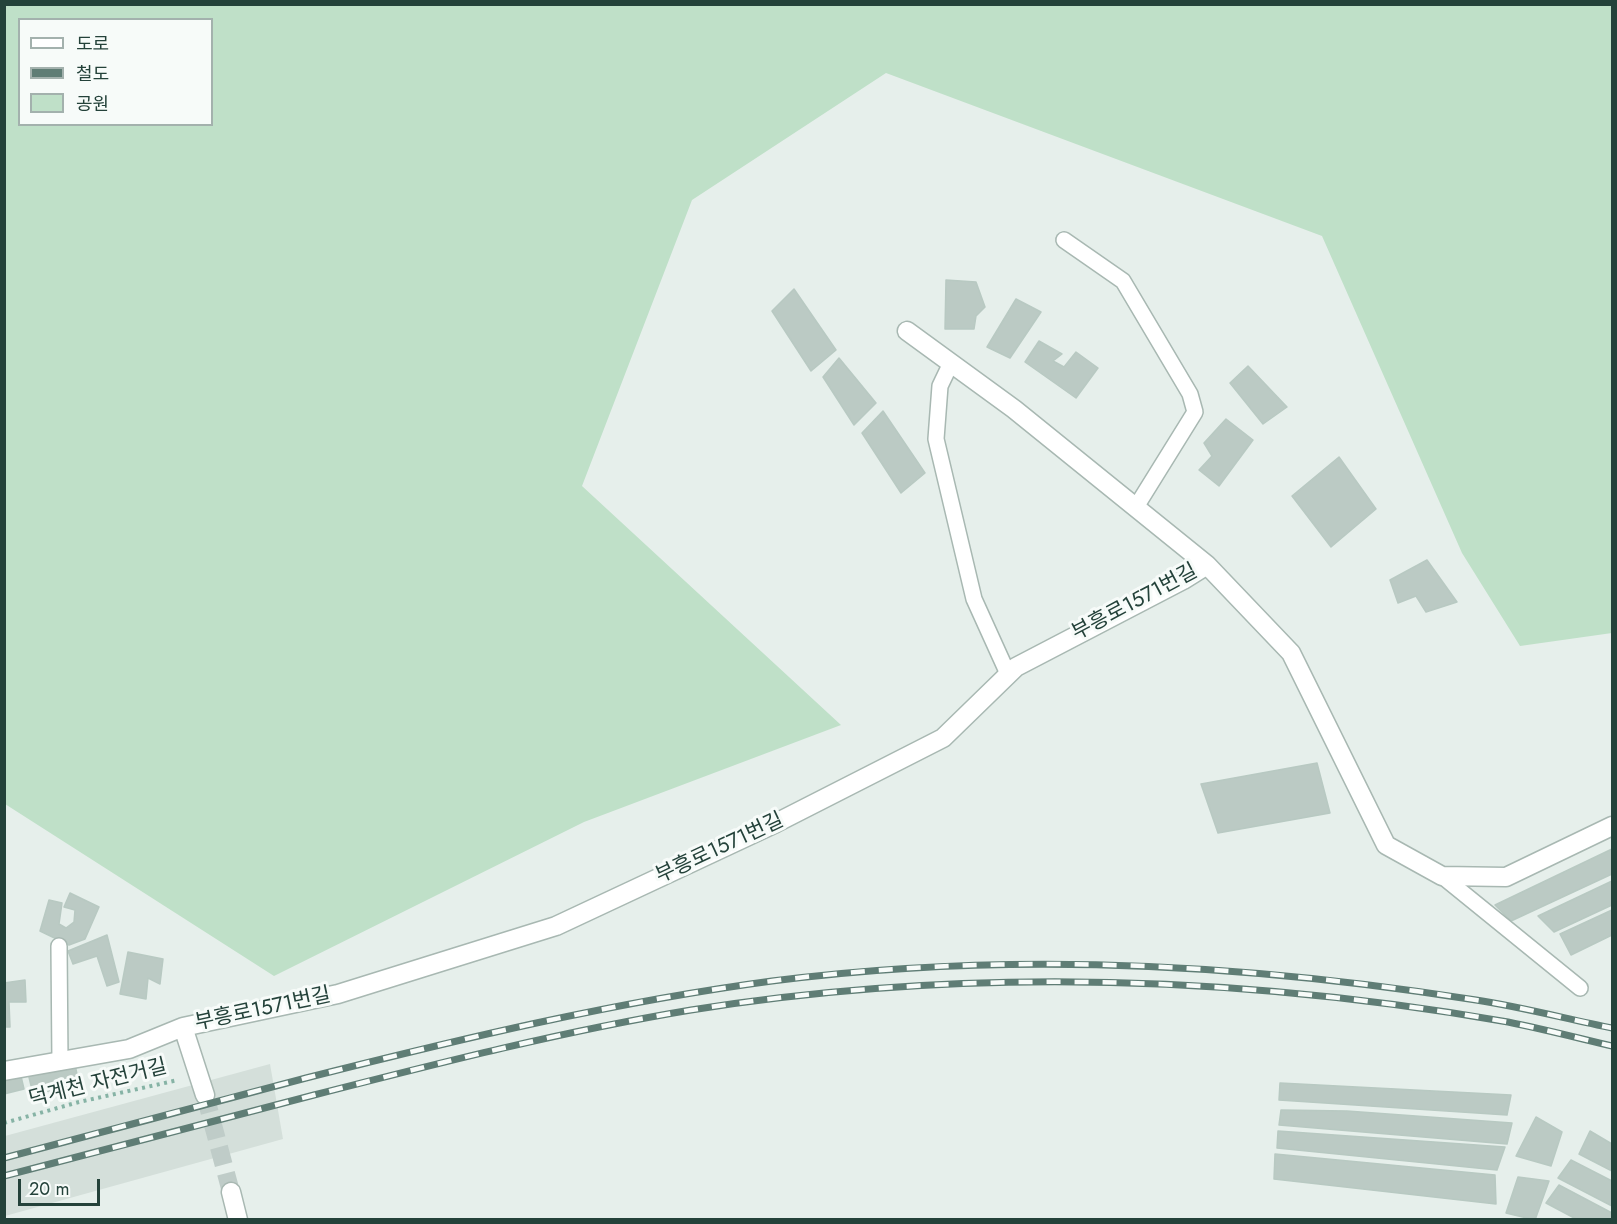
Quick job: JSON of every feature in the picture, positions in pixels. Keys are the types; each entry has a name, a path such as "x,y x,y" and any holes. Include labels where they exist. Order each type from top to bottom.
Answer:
{"street":[{"path":"907,331 1014,409 1207,565 1291,653 1386,845 1442,876 1506,877 1612,826"},
{"name":"부흥로1571번길","path":"4,1071 129,1049 183,1027 338,994 556,926 776,824 943,738 1016,667 1183,580 1207,565"},
{"path":"183,1027 205,1095"},
{"path":"231,1192 238,1220"}],"lane":[{"path":"1065,240 1123,281 1190,394 1196,412 1136,507"},
{"path":"951,363 940,386 936,439 974,599 1008,674"},
{"path":"1442,876 1580,988"},
{"path":"59,946 60,1062"}],"path":[{"name":"덕계천 자전거길","path":"4,1123 79,1102 200,1075"}],"shaded area":[{"path":"270,1064 283,1139 5,1216 5,1136"}],"green space":[{"path":"4,5 1612,5 1612,633 1520,646 1462,553 1322,236 886,73 692,200 582,486 841,725 584,822 274,976 5,804"}],"building":[{"path":"946,280 976,282 985,307 976,316 974,329 945,329"},
{"path":"794,289 836,350 811,371 772,311"},
{"path":"1016,299 1041,312 1010,358 987,347"},
{"path":"1039,341 1062,354 1053,361 1064,367 1076,352 1098,368 1076,398 1025,362"},
{"path":"839,358 876,403 854,425 823,377"},
{"path":"1248,366 1287,407 1263,424 1230,383"},
{"path":"883,411 925,473 901,493 862,433"},
{"path":"1226,419 1253,440 1219,486 1199,470 1212,456 1204,443"},
{"path":"1339,457 1376,509 1331,547 1292,496"},
{"path":"1427,560 1457,602 1426,612 1416,596 1398,603 1390,580"},
{"path":"1317,763 1330,813 1218,833 1201,784"},
{"path":"1612,849 1612,874 1511,921 1495,905"},
{"path":"1612,881 1612,905 1554,932 1538,916"},
{"path":"70,893 99,907 85,939 69,945 40,931 49,900 62,903 59,924 66,928 74,922 75,910 64,907"},
{"path":"1612,910 1612,935 1571,955 1560,934"},
{"path":"107,935 119,982 107,986 97,956 73,964 68,951"},
{"path":"128,952 163,959 160,984 148,978 146,999 120,994"},
{"path":"25,980 26,1002 9,1002 10,1027 4,1027 4,983"},
{"path":"75,1064 79,1085 33,1094 28,1073"},
{"path":"20,1072 24,1089 4,1094 4,1076"},
{"path":"1280,1083 1511,1095 1507,1115 1279,1100"},
{"path":"1281,1110 1347,1111 1512,1123 1507,1144 1279,1125"},
{"path":"1536,1117 1562,1132 1551,1166 1516,1156"},
{"path":"1278,1131 1505,1147 1497,1170 1277,1148"},
{"path":"1590,1131 1612,1144 1612,1171 1579,1154"},
{"path":"1275,1154 1495,1175 1496,1204 1274,1179"},
{"path":"1571,1160 1612,1181 1612,1206 1558,1178"},
{"path":"1518,1177 1549,1181 1535,1220 1506,1213"},
{"path":"1559,1185 1612,1213 1612,1220 1578,1220 1546,1203"}],"tunnel":[{"path":"205,1095 231,1192"}],"railway":[{"path":"4,1158 306,1078 538,1023 713,990 860,972 948,966 1036,964 1124,965 1213,970 1388,987 1476,1000 1612,1028"},
{"path":"4,1176 408,1071 643,1018 793,996 895,987 1100,982 1202,986 1304,994 1406,1006 1508,1022 1612,1046"}]}
